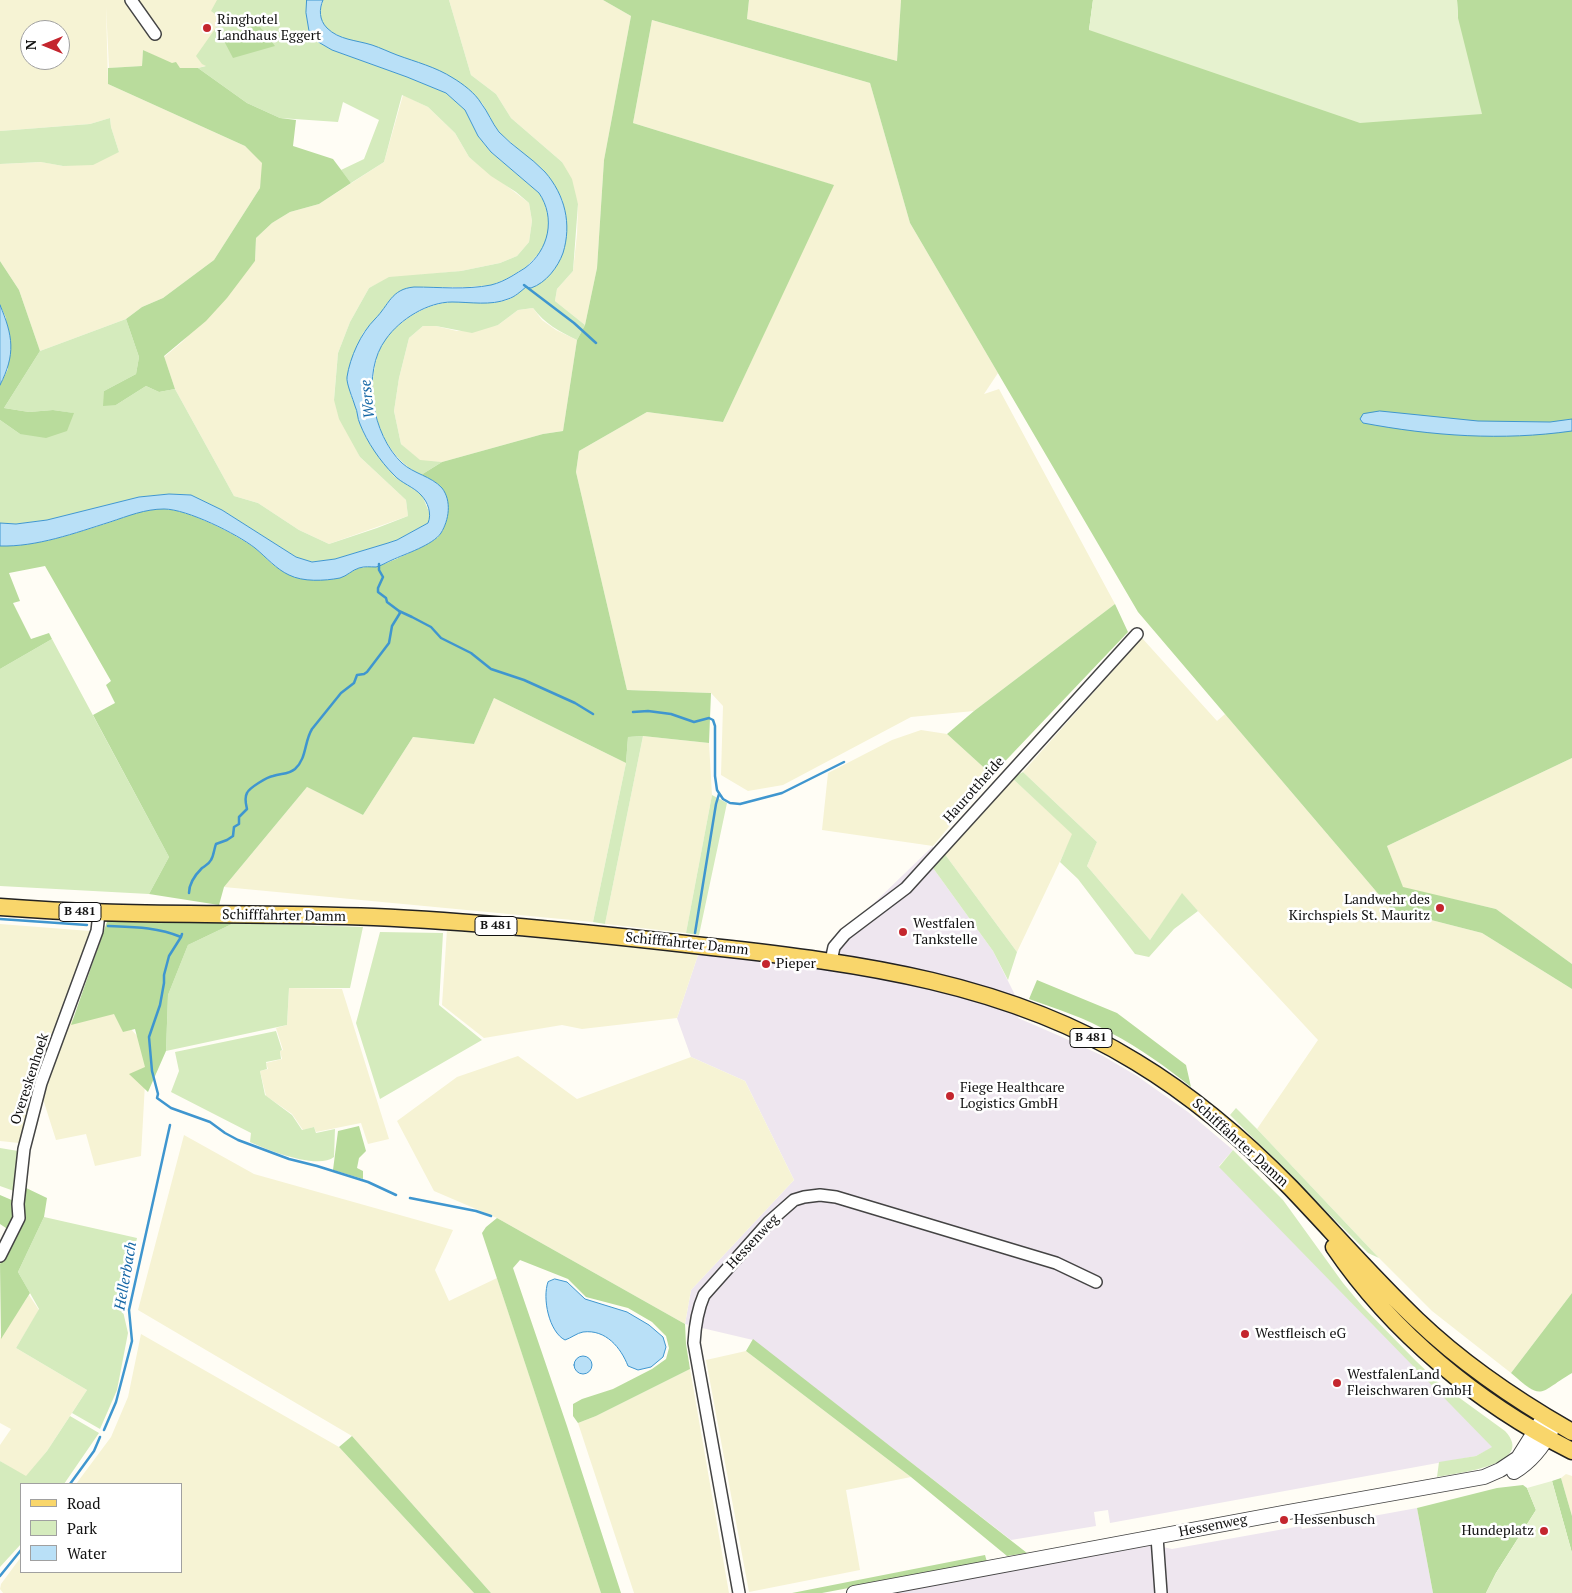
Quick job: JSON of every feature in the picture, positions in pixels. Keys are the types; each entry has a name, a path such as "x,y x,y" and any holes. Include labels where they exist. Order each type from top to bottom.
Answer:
{"main road":[{"name":"Schifffahrter Damm","path":"0,907 99,913 386,918 594,934 831,960 925,978 994,998 1065,1025 1131,1058 1213,1116 1269,1167 1410,1313 1450,1350 1484,1376 1572,1432"},
{"name":"Schifffahrter Damm","path":"1304,1204 1370,1296 1397,1325 1465,1383 1500,1408 1572,1451"}],"street":[{"path":"131,0 155,34"},
{"name":"Haurottheide","path":"831,960 834,947 845,934 906,888 1136,634"},
{"name":"Overeskenhoek","path":"0,1256 19,1218 18,1204 24,1149 41,1084 96,932 99,913"},
{"name":"Hessenweg","path":"739,1593 694,1343 695,1320 704,1295 769,1222 794,1200 820,1195 836,1197 1054,1262 1096,1282"},
{"name":"Hessenweg","path":"854,1593 1484,1477 1500,1470 1518,1458 1542,1434 1550,1419"},
{"path":"1157,1537 1161,1593"}],"shaded area":[{"path":"0,0 299,0 275,46 198,68 180,68 143,50 142,66 109,68 106,6 108,84 245,146 263,163 260,188 214,260 163,298 142,307 126,319 40,351 19,290 0,261 0,164 42,162 63,166 119,152 110,118 90,124 0,131"},
{"path":"449,0 603,0 631,16 604,160 597,268 585,325 555,301 557,289 573,271 577,234 578,204 562,162 511,118 496,94 471,75"},
{"path":"749,0 901,0 897,61 747,19"},
{"path":"652,20 870,83 910,223 998,373 984,394 999,389 1115,604 974,711 911,717 783,785 748,791 721,775 723,706 711,693 627,690 576,472 579,451 647,412 723,422 833,185 633,123"},
{"path":"403,95 428,107 455,133 469,157 529,203 532,221 529,242 517,256 500,263 461,271 389,278 369,288 350,322 338,353 334,399 360,457 406,500 408,516 329,544 299,530 258,503 234,496 175,389 164,357 182,342 255,261 256,238 272,223 290,212 319,204 384,162"},
{"path":"533,308 542,320 556,330 577,340 563,431 543,434 442,462 420,461 401,444 394,411 399,378 409,338 423,326 436,326 457,331 498,325 518,310"},
{"path":"1142,638 1217,721 1225,714 1392,910 1482,933 1572,989 1572,1293 1511,1373 1432,1311 1257,1129 1318,1040 1182,894 1150,940 1087,866 1097,842 1023,772"},
{"path":"494,698 626,763 593,922 224,887 307,787 363,815 413,737 474,744"},
{"path":"921,730 947,734 992,775 933,846 822,830 828,773 892,740"},
{"path":"643,736 709,743 712,795 686,933 605,924"},
{"path":"1572,758 1572,964 1496,909 1403,888 1387,846"},
{"path":"1012,778 1073,834 1017,952 944,853"},
{"path":"933,846 933,868 993,951 1020,1005 1018,1018 1103,1056 1137,1076 1188,1112 1233,1150 1219,1166 1493,1447 1476,1456 1110,1523 1108,1510 1094,1512 1096,1526 1011,1540 753,1340 685,1324 691,1290 794,1180 745,1081 691,1057 677,1018 699,952 810,965"},
{"path":"0,924 90,931 34,1084 19,1143 0,1141"},
{"path":"447,929 699,952 677,1018 582,1029 562,1025 484,1038 442,1005"},
{"path":"289,988 342,989 389,1139 368,1144 361,1123 316,1132 314,1127 303,1130 292,1114 266,1096 260,1071 268,1069 266,1063 282,1059 280,1051 283,1050 276,1028 287,1025"},
{"path":"112,1008 147,1047 141,1156 95,1166 86,1134 56,1140 42,1096 67,1021"},
{"path":"518,1056 577,1099 691,1057 745,1081 794,1180 691,1290 685,1324 497,1218 434,1191 397,1121 457,1077"},
{"path":"184,1135 254,1174 453,1230 435,1270 449,1301 497,1278 601,1593 491,1593 352,1436 138,1310"},
{"path":"29,1295 39,1310 16,1348 87,1390 47,1451 26,1477 0,1461 0,1445 11,1429 0,1423 0,1338"},
{"path":"141,1334 339,1447 474,1593 3,1593 0,1589 1,1584 20,1558 20,1573 182,1573 182,1483 77,1483 111,1437 128,1397"},
{"path":"746,1351 911,1477 846,1490 860,1570 749,1592 706,1360"},
{"path":"690,1369 729,1593 634,1593 578,1423 596,1416"},
{"path":"1566,1474 1572,1476 1572,1516 1561,1478"},
{"path":"1417,1508 1433,1593 885,1593 1154,1545 1172,1549 1301,1526 1302,1529"}],"green space":[{"path":"217,0 307,0 306,13 309,31 313,38 332,50 446,93 465,110 478,136 491,152 539,193 548,214 548,236 542,250 526,267 492,285 414,287 388,302 363,333 354,354 347,380 351,396 357,408 358,418 364,434 394,476 422,495 429,512 429,520 428,523 397,540 335,559 312,562 296,557 222,510 191,495 169,494 139,497 47,520 16,524 0,523 0,420 20,434 73,413 53,410 29,412 4,408 40,351 126,319 139,357 136,374 104,391 116,405 146,386 159,392 175,389 234,496 258,503 299,530 329,544 408,516 406,500 360,457 339,419 334,400 338,353 350,322 369,288 389,277 461,271 500,263 517,256 529,242 532,221 529,203 491,176 469,157 455,133 428,107 402,95 384,162 351,183 341,170 364,159 379,120 343,102 338,122 280,118 247,103 198,68 206,66 196,56 222,19 211,11"},
{"path":"323,0 449,0 471,75 496,94 511,118 562,162 572,179 578,204 573,271 557,289 555,301 585,325 577,340 547,323 533,308 518,310 498,325 472,333 436,326 423,326 409,338 399,378 394,411 401,444 420,460 442,462 421,475 408,467 397,456 381,431 376,416 373,386 374,371 380,348 397,327 427,308 447,302 499,302 510,299 526,287 531,288 541,282 555,269 563,201 544,171 501,134 482,103 396,55 371,45 348,40 331,32 321,19"},
{"path":"603,0 749,0 747,19 897,61 901,0 1093,0 1089,30 1458,18 1457,0 1572,0 1572,758 1387,846 1403,887 1496,909 1572,964 1572,989 1482,933 1392,910 1138,612 910,223 870,83 652,20 633,123 834,185 723,422 647,412 579,451 576,472 627,690 711,693 709,743 643,736 628,737 626,763 494,698 474,744 413,737 363,815 307,787 224,887 219,905 149,894 169,857 93,715 115,703 106,685 111,681 45,566 9,573 20,601 13,603 31,639 49,633 52,639 0,669 0,546 42,542 84,531 129,515 162,509 183,513 208,522 252,546 273,565 287,573 310,580 336,578 360,568 377,567 420,548 439,536 447,515 446,497 438,485 421,475 442,462 543,434 563,431 577,340 585,325 597,268 604,160 631,16"},
{"path":"1093,0 1457,0 1458,18 1482,114 1360,123 1089,30"},
{"path":"257,23 275,46 233,58 223,39"},
{"path":"143,50 172,63 176,62 180,68 198,68 247,103 280,118 296,120 293,146 333,159 351,183 319,204 290,212 272,223 256,238 255,261 227,298 206,321 164,356 175,389 159,392 146,386 116,405 103,406 104,391 136,374 139,357 126,319 142,307 163,298 214,260 260,188 262,163 245,146 108,84 108,68 142,66"},
{"path":"110,118 119,152 93,165 63,166 41,162 0,164 0,131 90,124"},
{"path":"0,261 19,290 40,351 4,408 29,412 53,410 74,413 67,431 46,438 20,434 0,420 0,385 8,369 6,318 0,305"},
{"path":"1115,604 1128,632 992,775 947,734 974,711"},
{"path":"52,639 169,857 149,894 0,886 0,669"},
{"path":"643,736 605,924 593,922 626,763 628,737"},
{"path":"1023,772 1097,842 1087,866 1150,940 1182,893 1198,911 1174,929 1149,957 1135,954 1078,879 1060,862 1072,834 1012,778"},
{"path":"712,795 727,803 699,935 686,933"},
{"path":"944,853 1017,952 1008,980 993,951 933,868"},
{"path":"108,919 234,923 188,945 168,995 166,1051 148,1092 129,1074 145,1067 135,1029 123,1032 114,1014 71,1025"},
{"path":"234,923 363,927 350,988 289,988 287,1025 166,1051 168,995 188,945"},
{"path":"380,932 443,933 439,1005 482,1040 380,1099 356,1023"},
{"path":"1037,980 1117,1013 1186,1065 1191,1087 1142,1051 1122,1039 1092,1023 1029,999"},
{"path":"276,1031 282,1050 280,1051 281,1059 266,1062 267,1069 260,1071 265,1095 292,1115 302,1130 314,1127 316,1133 335,1129 334,1157 317,1161 280,1154 250,1142 251,1133 171,1092 179,1071 175,1052"},
{"path":"1236,1108 1379,1258 1368,1253 1230,1115"},
{"path":"359,1126 366,1151 359,1158 357,1168 363,1171 363,1179 333,1170 338,1131"},
{"path":"0,1148 18,1151 14,1191 0,1186"},
{"path":"1233,1150 1283,1200 1343,1283 1363,1307 1439,1383 1505,1431 1512,1443 1511,1452 1503,1459 1476,1470 1437,1477 1439,1462 1476,1456 1492,1447 1219,1167"},
{"path":"22,1186 47,1198 44,1217 18,1272 30,1293 1,1339 0,1264 21,1220"},
{"path":"0,1195 14,1201 16,1217 9,1230 0,1224"},
{"path":"44,1217 137,1238 122,1307 128,1333 117,1390 100,1429 72,1413 87,1390 16,1348 39,1309 18,1272"},
{"path":"497,1218 685,1324 690,1369 596,1416 578,1423 573,1416 573,1404 582,1399 613,1389 652,1369 666,1359 669,1348 666,1336 652,1322 628,1308 586,1297 568,1279 520,1260 513,1268 621,1593 601,1593 482,1233"},
{"path":"1572,1293 1572,1373 1546,1389 1536,1391 1511,1373"},
{"path":"753,1339 1027,1553 1007,1556 911,1477 746,1351"},
{"path":"70,1416 99,1433 65,1483 20,1483 20,1545 0,1567 0,1461 26,1476 47,1451"},
{"path":"352,1436 491,1593 474,1593 339,1447"},
{"path":"1561,1478 1572,1516 1572,1553 1552,1481"},
{"name":"Hundeplatz","path":"1552,1481 1572,1553 1572,1593 1486,1593 1496,1573 1536,1510 1527,1488"},
{"path":"1523,1485 1527,1488 1536,1510 1496,1573 1486,1593 1433,1593 1417,1508 1497,1488"},
{"path":"985,1555 987,1562 822,1593 792,1593"}],"water":[{"name":"Werse","path":"307,0 323,0 320,11 322,22 337,35 372,45 433,68 461,83 478,99 499,132 545,172 558,190 565,210 567,231 563,253 555,269 542,282 531,288 526,287 513,297 501,301 488,303 452,302 424,308 399,325 386,339 378,353 372,385 373,403 377,420 383,436 402,463 438,484 445,493 448,511 441,533 425,545 380,566 361,567 340,578 321,580 307,580 289,575 275,566 255,548 236,536 198,518 174,510 150,510 42,542 0,546 0,523 16,524 47,520 139,497 169,494 191,495 222,510 296,557 312,562 335,559 397,540 428,523 429,512 423,498 389,470 366,438 359,422 347,380 353,354 361,338 391,298 406,288 482,287 504,280 525,268 540,252 544,243 548,223 547,213 539,193 491,152 478,136 465,110 446,93 332,50 313,38 309,31 306,13"},
{"path":"0,305 8,326 11,345 9,364 0,385"},
{"path":"1380,411 1478,421 1550,422 1572,419 1572,431 1520,436 1467,436 1363,423 1360,419 1363,414"},
{"path":"555,1279 567,1282 585,1299 627,1312 649,1325 663,1337 666,1347 663,1357 651,1367 638,1370 628,1366 617,1347 606,1337 591,1332 578,1333 565,1340 559,1336 548,1314 546,1297 548,1282"},
{"path":"583,1356 589,1359 592,1365 589,1371 583,1374 577,1371 574,1365 577,1359"}],"waterway":[{"path":"524,285 574,323 596,343"},
{"path":"379,564 379,570 383,577 378,592 399,611 431,627 441,638 471,653 491,669 524,680 575,703 593,714"},
{"name":"Hellerbach","path":"189,893 195,876 211,860 216,844 233,836 234,827 239,824 239,817 247,809 245,799 248,791 267,778 290,772 299,765 312,729 341,693 354,683 357,675 367,672 389,643 392,626 400,613 399,611"},
{"path":"633,712 648,711 671,714 694,722 709,718 713,720 715,726 715,776 717,790 723,799 730,803 740,804 782,793 844,762"},
{"path":"695,933 719,794"},
{"path":"0,919 87,925"},
{"path":"108,926 154,929 181,937"},
{"path":"182,934 169,956 160,1005 149,1037 152,1071 158,1094 157,1098 171,1108 210,1122 238,1140 289,1159 368,1182 396,1195"},
{"name":"Hellerbach","path":"104,1430 116,1402 132,1341 129,1310 170,1125"},
{"path":"410,1198 476,1211 491,1216"},
{"name":"Hellerbach","path":"71,1483 94,1451 100,1437"},
{"name":"Hellerbach","path":"0,1576 20,1551"}],"place":[{"name":"Ringhotel Landhaus Eggert","path":"207,28"},
{"name":"Landwehr des Kirchspiels St. Mauritz","path":"1440,908"},
{"name":"Westfalen Tankstelle","path":"903,932"},
{"name":"Pieper","path":"766,964"},
{"name":"Fiege Healthcare Logistics GmbH","path":"950,1096"},
{"name":"Westfleisch eG","path":"1245,1334"},
{"name":"WestfalenLand Fleischwaren GmbH","path":"1337,1383"},
{"name":"Hessenbusch","path":"1284,1520"},
{"name":"Hundeplatz","path":"1544,1531"}]}
